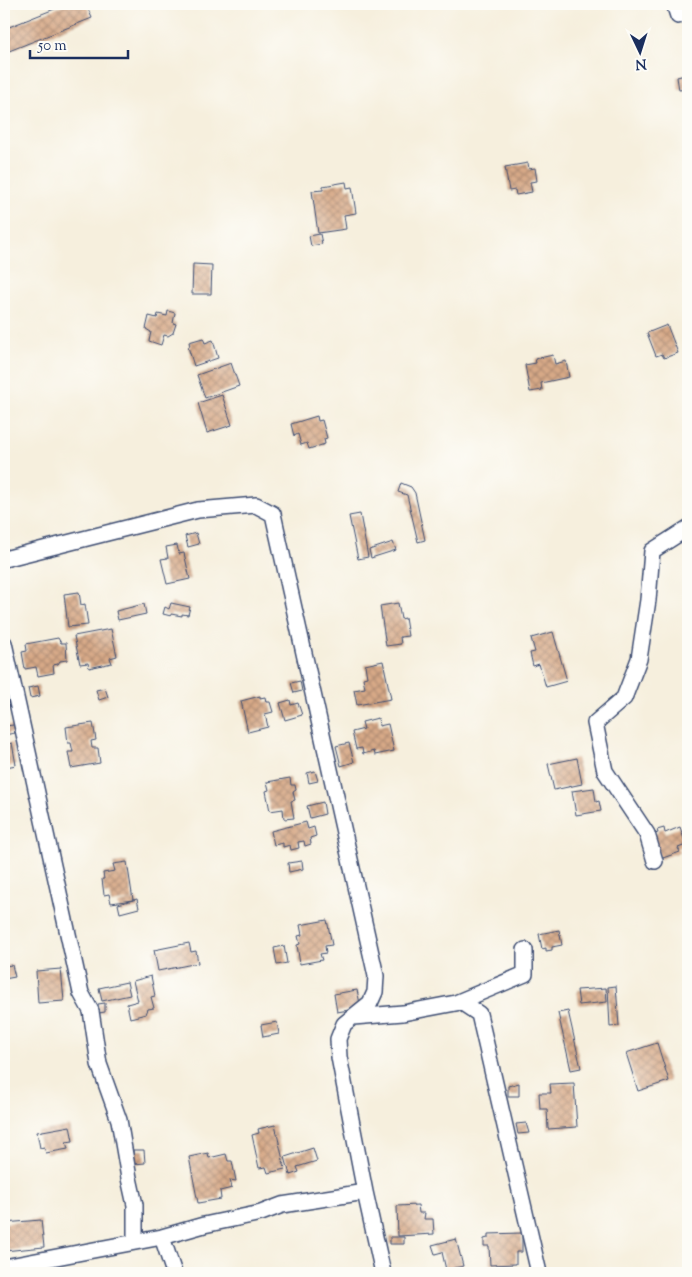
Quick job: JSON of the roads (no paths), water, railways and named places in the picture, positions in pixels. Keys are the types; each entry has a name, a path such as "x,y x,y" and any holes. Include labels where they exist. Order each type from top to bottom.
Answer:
{"street":[{"path":"4,559 198,510 256,505 273,514 376,976 375,992 370,1003 344,1024 338,1039 339,1057 383,1273"},
{"path":"655,861 646,834 605,772 595,723 624,698 639,659 648,600 652,551 688,528"},
{"path":"4,643 81,994 90,1011 99,1064 119,1120 128,1178 135,1205 135,1242"},
{"path":"353,1017 403,1013 458,1002 525,974 526,950"},
{"path":"458,1002 479,1014 539,1273"},
{"path":"4,1267 162,1237 204,1225 261,1213 282,1205 365,1192"},
{"path":"162,1237 174,1273"}]}
